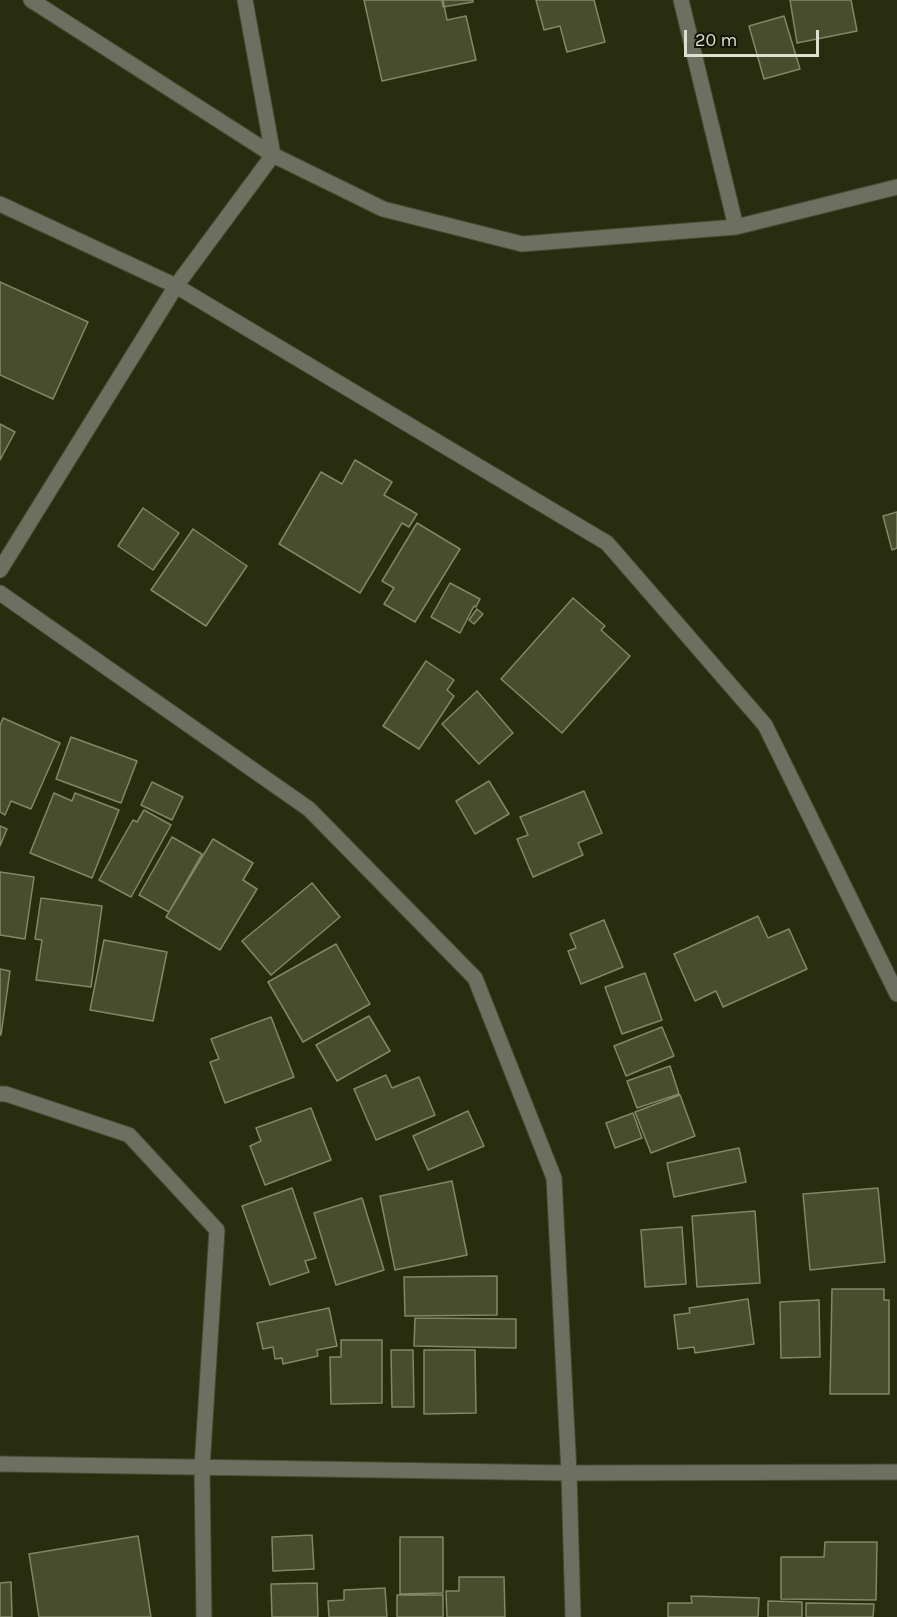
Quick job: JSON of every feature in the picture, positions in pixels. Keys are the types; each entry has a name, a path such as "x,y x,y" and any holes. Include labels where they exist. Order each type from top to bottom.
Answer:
{"street":[{"path":"31,0 273,154 383,210 522,244 736,226 897,187"},
{"path":"0,570 176,286 273,154 245,0"},
{"path":"681,0 736,226"},
{"path":"0,204 176,286 607,543 765,725 897,994"},
{"path":"0,593 309,809 475,978 554,1178 569,1473 573,1617"},
{"path":"0,1094 6,1094 129,1135 217,1230 202,1468 204,1617"},
{"path":"0,1464 569,1473 897,1472"}],"building":[{"path":"364,0 443,0 447,20 466,16 476,60 382,81"},
{"path":"442,0 473,0 473,2 443,7"},
{"path":"536,0 594,0 605,42 567,52 560,26 544,30"},
{"path":"790,0 851,0 857,31 797,43"},
{"path":"784,16 800,69 764,79 749,26"},
{"path":"0,282 88,322 53,399 0,375"},
{"path":"0,424 15,432 0,460"},
{"path":"355,460 392,482 384,495 417,514 409,527 402,523 360,593 279,544 321,472 342,484"},
{"path":"143,508 179,533 153,570 118,546"},
{"path":"897,512 897,548 892,550 883,516"},
{"path":"417,523 460,549 415,622 384,604 394,588 382,581"},
{"path":"193,529 247,566 206,626 151,590"},
{"path":"450,583 480,599 460,633 431,617"},
{"path":"573,598 605,626 601,630 630,656 562,733 501,679"},
{"path":"477,609 483,614 474,624 469,620"},
{"path":"426,661 454,680 447,690 454,696 419,749 383,726"},
{"path":"477,691 513,733 479,764 442,724"},
{"path":"3,718 60,743 31,809 11,801 5,815 0,812 0,726"},
{"path":"71,737 137,761 121,803 56,779"},
{"path":"489,781 509,814 475,834 456,801"},
{"path":"152,782 183,797 172,820 141,805"},
{"path":"584,791 602,833 578,843 583,855 533,877 517,839 528,835 520,817"},
{"path":"54,793 72,801 75,793 119,810 92,878 30,853"},
{"path":"144,810 171,825 131,897 99,880 133,820 137,822"},
{"path":"0,826 7,829 0,846"},
{"path":"172,837 202,854 169,912 139,895"},
{"path":"213,839 253,863 243,880 257,889 220,950 166,917"},
{"path":"0,872 34,877 25,939 0,935"},
{"path":"312,883 340,917 271,975 242,941"},
{"path":"41,898 102,906 91,987 36,980 42,940 35,939"},
{"path":"758,916 768,938 789,929 807,969 723,1007 716,991 695,1001 674,954"},
{"path":"604,920 623,967 581,984 568,951 576,948 570,934"},
{"path":"104,940 167,952 153,1021 90,1010"},
{"path":"336,944 370,1004 303,1042 268,982"},
{"path":"0,969 10,971 1,1035 0,1035"},
{"path":"645,973 662,1020 622,1034 605,987"},
{"path":"369,1016 390,1051 337,1081 316,1045"},
{"path":"271,1017 294,1077 225,1103 210,1062 219,1059 211,1039"},
{"path":"662,1027 674,1056 626,1076 614,1046"},
{"path":"670,1066 679,1094 637,1108 627,1081"},
{"path":"386,1075 392,1088 419,1077 435,1115 376,1140 354,1089"},
{"path":"680,1095 695,1136 651,1153 635,1112"},
{"path":"311,1108 331,1160 265,1185 250,1146 261,1141 256,1128"},
{"path":"468,1111 484,1146 428,1170 413,1136"},
{"path":"633,1113 642,1138 615,1148 606,1123"},
{"path":"739,1148 746,1182 674,1197 667,1163"},
{"path":"452,1181 467,1255 395,1270 380,1196"},
{"path":"292,1188 316,1258 305,1261 309,1272 270,1285 242,1206"},
{"path":"878,1188 885,1262 810,1270 803,1194"},
{"path":"362,1198 384,1270 336,1285 314,1213"},
{"path":"755,1211 760,1283 697,1287 692,1216"},
{"path":"682,1227 686,1284 645,1287 641,1230"},
{"path":"497,1276 497,1315 405,1316 404,1277"},
{"path":"832,1289 884,1289 884,1300 889,1300 889,1394 830,1394"},
{"path":"748,1299 754,1344 695,1353 694,1347 678,1349 674,1315 690,1313 689,1308"},
{"path":"819,1300 820,1357 781,1358 780,1302"},
{"path":"329,1308 337,1346 317,1350 318,1356 283,1364 282,1358 275,1359 273,1347 263,1349 257,1323"},
{"path":"415,1318 516,1319 516,1348 414,1346"},
{"path":"341,1340 382,1340 382,1403 331,1404 330,1357 341,1357"},
{"path":"391,1350 413,1350 414,1407 392,1407"},
{"path":"424,1350 475,1350 476,1413 424,1414"},
{"path":"312,1535 314,1569 273,1571 272,1537"},
{"path":"138,1536 151,1617 39,1617 29,1554"},
{"path":"400,1537 443,1537 443,1593 400,1594"},
{"path":"825,1542 877,1542 876,1600 781,1599 781,1557 824,1557"},
{"path":"459,1577 504,1577 505,1617 447,1617 446,1591 459,1591"},
{"path":"11,1582 12,1617 0,1617 0,1583"},
{"path":"317,1583 318,1617 272,1617 271,1584"},
{"path":"385,1588 387,1617 329,1617 328,1601 344,1600 344,1590"},
{"path":"397,1595 443,1595 443,1617 397,1617"},
{"path":"691,1596 759,1598 758,1617 668,1617 668,1603 692,1603"},
{"path":"768,1601 802,1602 802,1617 768,1617"},
{"path":"806,1603 874,1604 873,1617 806,1617"}]}
